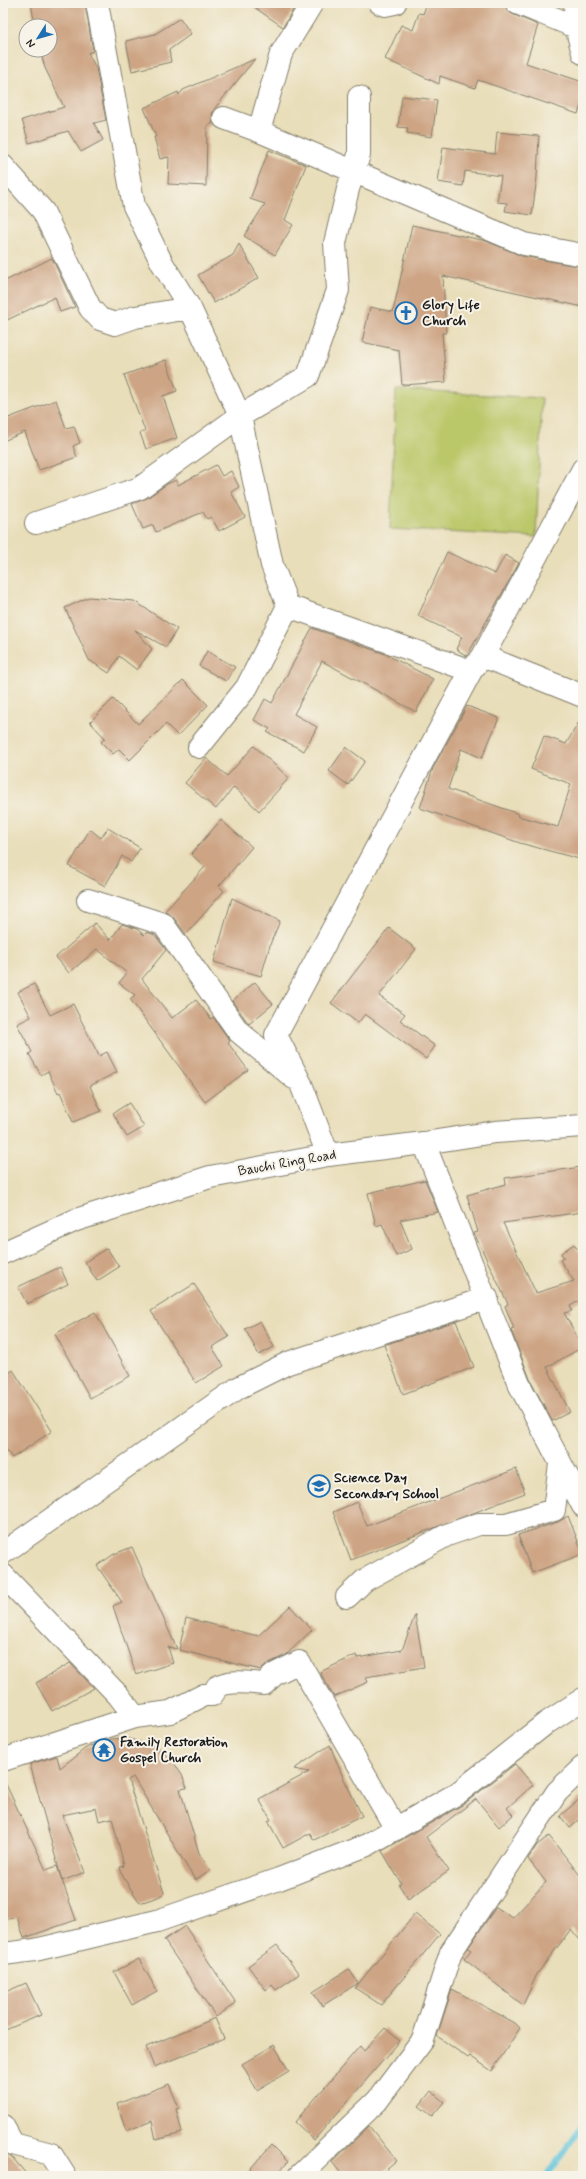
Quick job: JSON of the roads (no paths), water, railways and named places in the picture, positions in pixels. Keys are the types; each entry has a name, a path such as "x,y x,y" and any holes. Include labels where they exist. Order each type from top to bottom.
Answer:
{"street":[{"path":"97,3 134,206 162,263 190,308 240,416 272,564 288,606 247,687 199,747"},
{"path":"259,131 280,54 312,3"},
{"path":"380,3 385,5 395,3"},
{"path":"517,3 576,27"},
{"path":"575,3 576,27 583,53"},
{"path":"36,523 140,488 240,416 308,376 338,290 335,243 359,155 359,97"},
{"path":"224,118 259,131 524,244 583,255"},
{"path":"3,166 43,211 90,308 100,319 115,324 135,316 190,308"},
{"path":"328,1155 302,1084 276,1035 583,468"},
{"path":"288,606 583,696"},
{"path":"88,900 163,924 238,1031 302,1084"},
{"name":"Bauchi Ring Road","path":"3,1252 76,1220 210,1177 328,1155 424,1143 495,1132 583,1126"},
{"path":"424,1143 487,1298 519,1384 583,1506"},
{"path":"3,1553 238,1388 288,1363 487,1298"},
{"path":"347,1597 365,1580 447,1535 479,1524 506,1524 554,1510 560,1464"},
{"path":"3,1575 119,1696 135,1717"},
{"path":"3,1760 135,1717 170,1712 204,1695 212,1695 217,1688 224,1685 233,1683 264,1684 275,1674 299,1662 396,1829"},
{"path":"3,1954 35,1950 157,1921 279,1879 367,1845 458,1793 545,1724 583,1699"},
{"path":"299,2176 377,2102 423,2040 451,1952 557,1792 583,1767"},
{"path":"3,2126 13,2144 51,2154 65,2176"}],"waterway":[{"path":"547,2176 583,2124"}],"place":[{"name":"Glory Life Church","path":"406,313"},
{"name":"Science Day Secondary School","path":"319,1486"},
{"name":"Family Restoration Gospel Church","path":"104,1750"}]}
